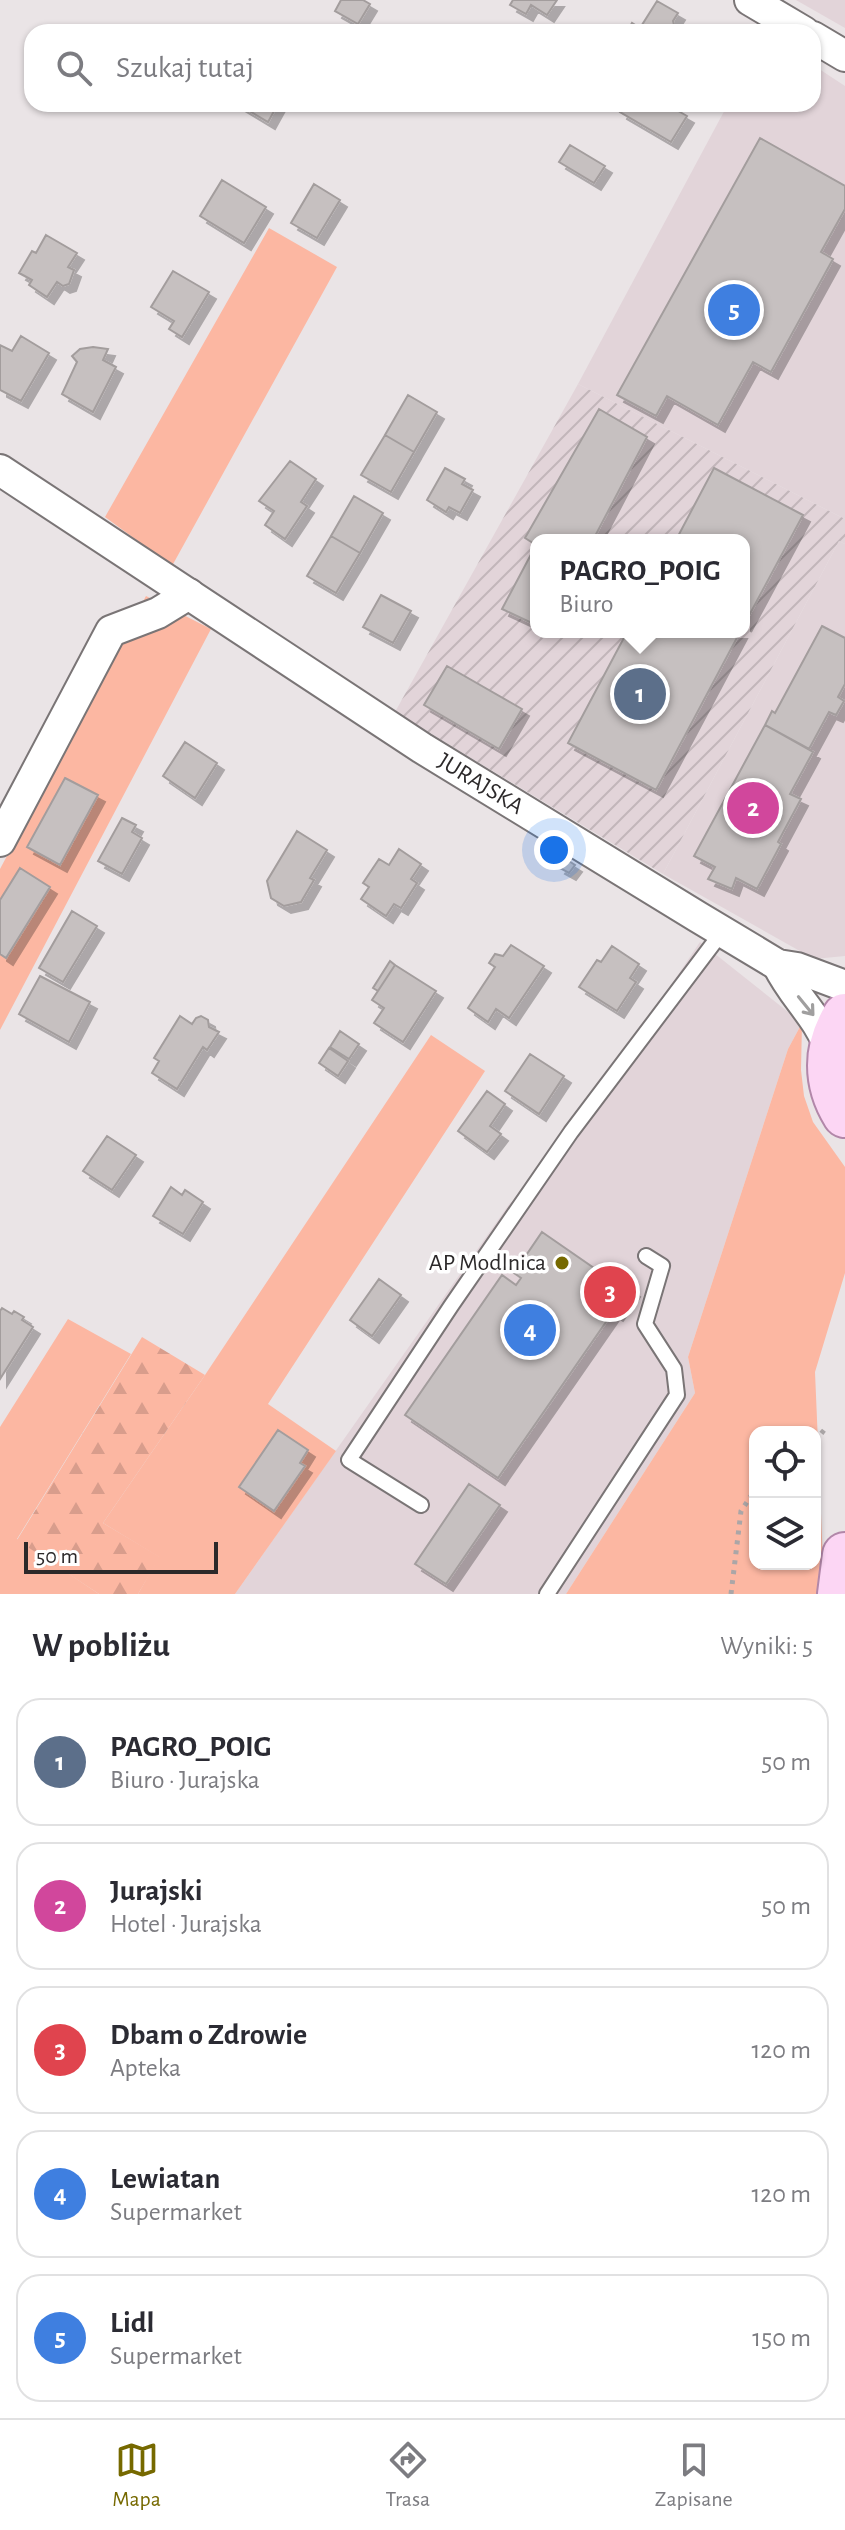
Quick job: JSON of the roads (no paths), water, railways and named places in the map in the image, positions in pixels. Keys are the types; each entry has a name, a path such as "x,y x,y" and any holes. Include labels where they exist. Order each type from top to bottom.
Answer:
{"main road":[{"path":"838,1032 832,1089 845,1115"},
{"path":"840,1594 845,1555"}],"street":[{"path":"750,0 790,24"},
{"path":"821,42 845,56"},
{"name":"JURAJSKA","path":"0,470 422,748 722,932 778,965 797,968 845,986"},
{"path":"0,841 111,631 158,613 189,594"},
{"name":"JURAJSKA","path":"778,965 788,986 812,1012 838,1032"}],"lane":[{"path":"421,1505 349,1460 571,1132 722,932"},
{"path":"547,1594 677,1395 674,1369 645,1324 662,1266 646,1256"}],"place":[{"name":"Lidl","path":"734,310"},
{"name":"PAGRO_POIG","path":"640,694"},
{"name":"Jurajski","path":"753,808"},
{"name":"AP Modlnica","path":"562,1263"},
{"name":"Dbam o Zdrowie","path":"610,1292"},
{"name":"Lewiatan","path":"530,1330"}]}
